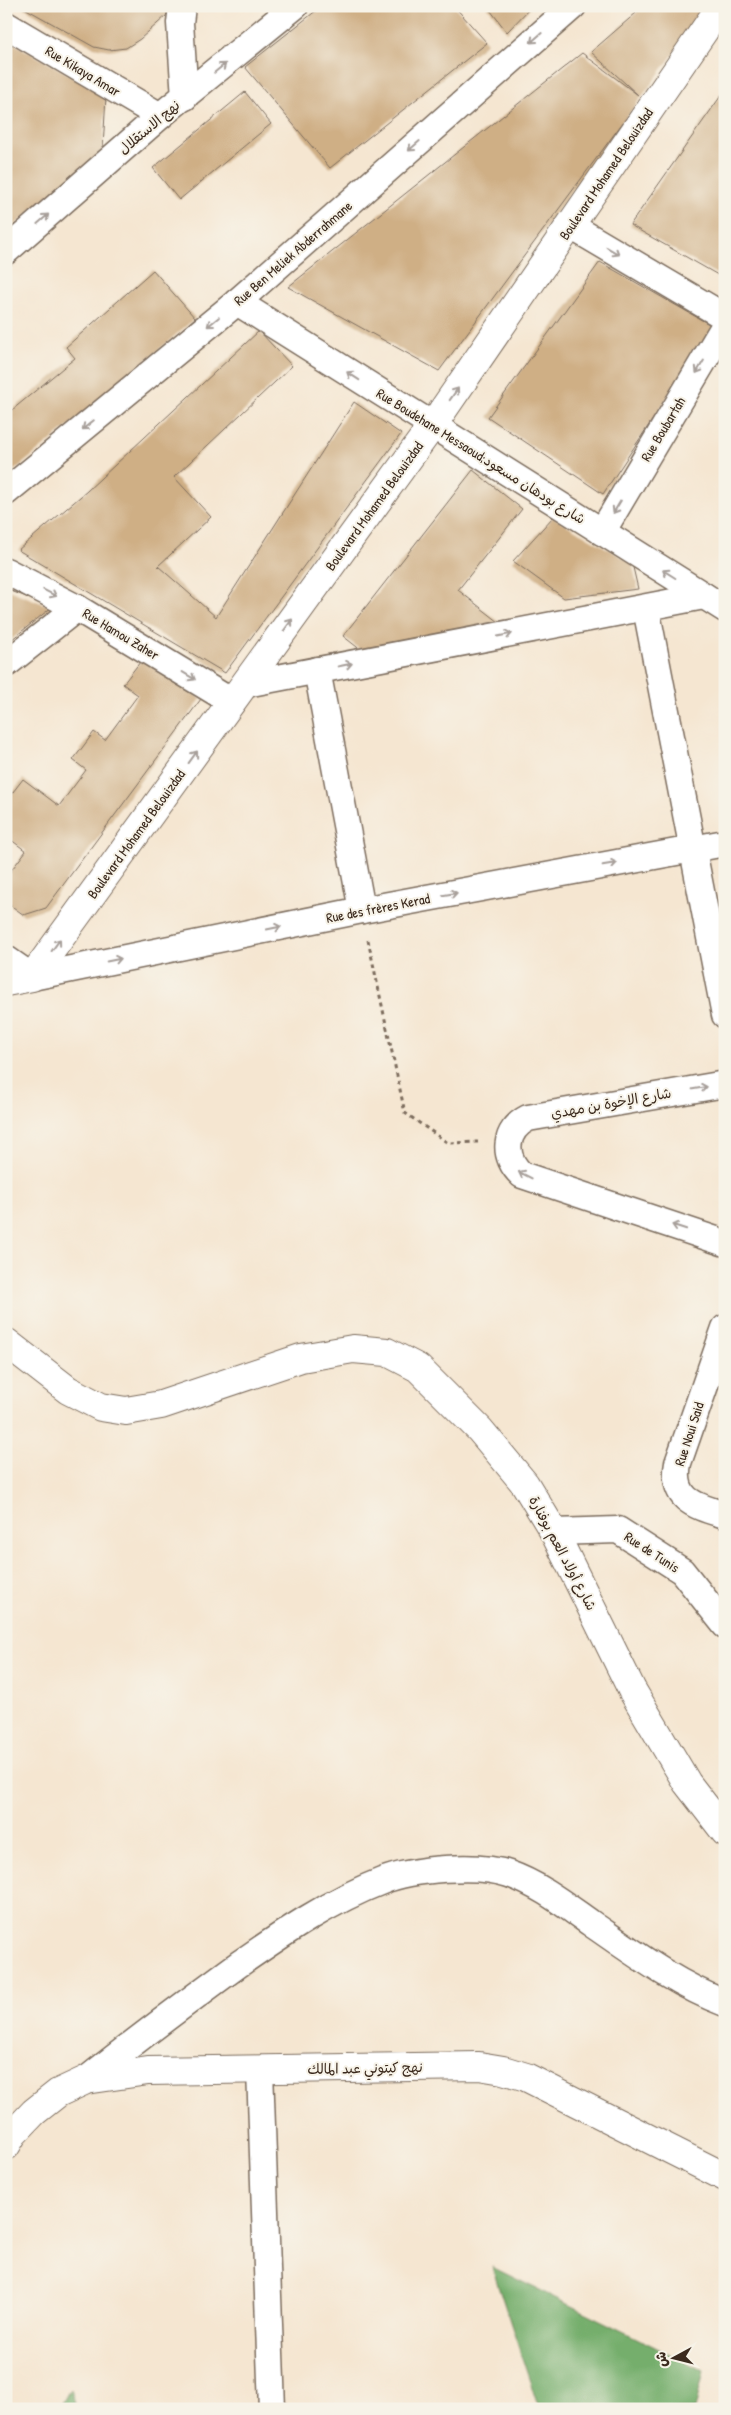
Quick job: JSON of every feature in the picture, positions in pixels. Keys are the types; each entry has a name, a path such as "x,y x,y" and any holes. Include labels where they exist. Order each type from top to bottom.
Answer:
{"street":[{"path":"182,6 180,23 184,97"},
{"name":"نهج الاستقلال","path":"6,251 160,116 295,6"},
{"name":"Rue Ben Meliek Abderrahmane","path":"6,492 237,302 573,6"},
{"name":"Boulevard Mohamed Belouizdad","path":"32,977 432,426 721,6"},
{"name":"Rue Kikaya Amar","path":"6,26 160,116"},
{"path":"571,226 725,317"},
{"name":"Rue Boudehane Messaoud;شارع بودهان مسعود","path":"237,302 714,603"},
{"name":"Rue Boubartah","path":"602,532 725,326"},
{"name":"Rue Hamou Zaher","path":"6,571 239,693"},
{"path":"239,693 317,670 646,608 714,603"},
{"path":"6,664 77,608"},
{"path":"646,608 725,1015"},
{"path":"317,670 362,910"},
{"name":"Rue des frères Kerad","path":"32,977 362,910 725,843"},
{"path":"6,959 32,977"},
{"path":"6,982 32,977"},
{"name":"شارع الإخوة بن مهدي","path":"508,1140 515,1126 528,1118 725,1084"},
{"path":"508,1140 511,1163 522,1175 725,1243"},
{"name":"Rue Noui Said","path":"725,1328 678,1463 677,1479 683,1494 694,1506 725,1515"},
{"name":"شارع أولاد العم بوفنارة","path":"6,1342 68,1390 101,1406 126,1411 161,1405 301,1358 353,1348 387,1352 418,1368 480,1430 525,1484 554,1532 632,1690 688,1783 725,1832"},
{"name":"Rue de Tunis","path":"554,1532 618,1530 682,1571 725,1625"},
{"path":"86,2080 170,2014 315,1912 384,1880 419,1873 487,1868 509,1874 545,1890 674,1979 703,1995 725,2003"},
{"name":"نهج كيتوني عبد المالك","path":"6,2146 13,2134 34,2112 58,2093 86,2080 148,2071 479,2066 503,2070 526,2077 725,2178"},
{"path":"260,2070 272,2409"}],"path":[{"path":"362,910 405,1113 448,1143 508,1140"}],"green space":[{"path":"492,2267 704,2371 695,2409 539,2409"},
{"path":"70,2389 77,2409 59,2409"}],"building":[{"path":"21,6 170,6 166,16 140,39 126,48 109,50 94,47"},
{"path":"322,6 454,6 487,43 330,168 245,67"},
{"path":"487,6 532,6 507,32"},
{"path":"644,6 709,6 439,371 288,287 582,53 638,95 591,52"},
{"path":"6,39 106,96 103,148 97,158 6,232"},
{"path":"725,90 725,279 630,225"},
{"path":"245,92 271,124 179,200 153,168"},
{"path":"600,262 714,327 603,494 488,417"},
{"path":"153,270 195,318 107,395 6,477 6,415 75,358 66,347"},
{"path":"259,331 292,366 174,477 211,517 158,566 216,617 354,402 401,434 225,673 18,550 87,491"},
{"path":"473,470 522,509 458,590 499,622 366,654 343,636"},
{"path":"553,517 632,563 638,589 564,598 513,561"},
{"path":"6,589 52,607 6,644"},
{"path":"144,657 201,699 46,908 24,915 6,902 6,877 26,851 6,836 6,801 23,779 59,806 86,770 73,760 94,732 105,740 138,695 123,684"}]}
